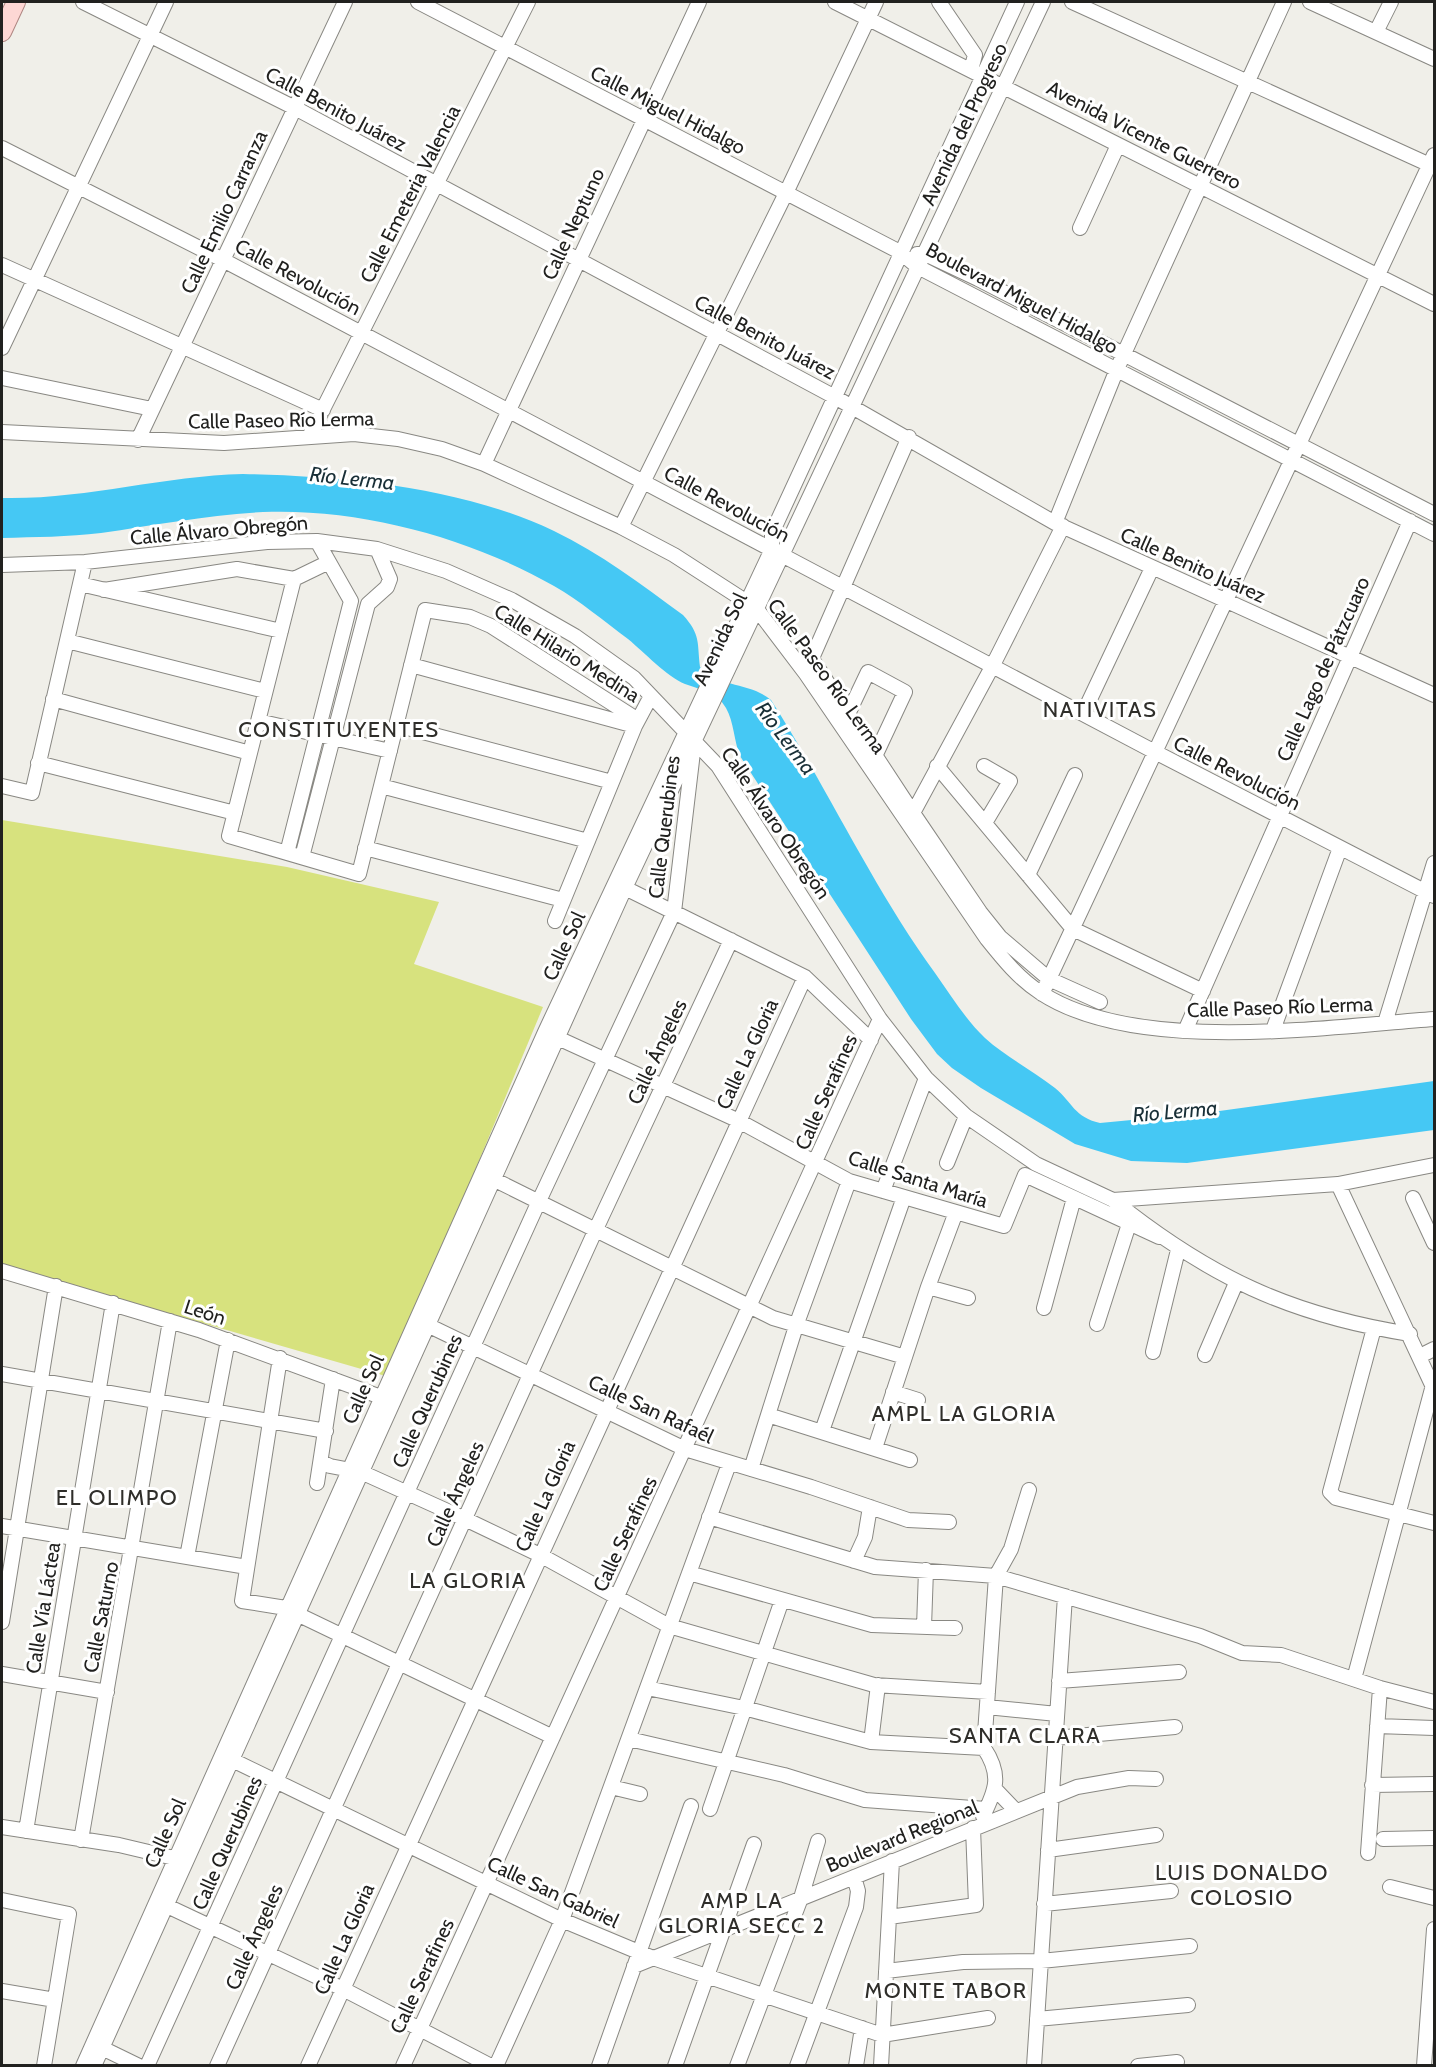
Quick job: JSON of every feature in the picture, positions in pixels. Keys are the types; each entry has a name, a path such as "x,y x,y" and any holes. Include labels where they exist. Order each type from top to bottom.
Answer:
{"main road":[{"path":"2,32 16,2"}],"street":[{"name":"Calle Benito Juárez","path":"83,2 295,108 717,333 909,437 1059,525 1434,695"},
{"path":"2,348 166,2"},
{"name":"Calle Emilio Carranza","path":"138,440 345,2"},
{"name":"Calle Miguel Hidalgo","path":"418,2 900,252"},
{"name":"Calle Emeteria Valencia","path":"310,435 528,2"},
{"name":"Calle Neptuno","path":"484,464 507,410 699,2"},
{"name":"Avenida Vicente Guerrero","path":"835,2 1434,304"},
{"path":"621,527 786,193 876,2"},
{"path":"939,2 975,55 976,73"},
{"name":"Avenida del Progreso","path":"776,552 772,533 900,252 976,73 1017,2"},
{"name":"Avenida del Progreso","path":"776,552 922,260 1043,2"},
{"path":"1042,994 1432,160 1072,2"},
{"path":"913,813 993,665 1059,525 1117,369 1284,2"},
{"path":"1310,2 1434,59"},
{"path":"1376,32 1391,2"},
{"path":"1080,228 1118,145"},
{"name":"Calle Revolución","path":"2,148 223,260 1430,895"},
{"name":"Boulevard Miguel Hidalgo","path":"900,252 922,260 1123,356 1434,514"},
{"name":"Boulevard Miguel Hidalgo","path":"922,260 1117,369 1434,534"},
{"path":"2,265 323,410"},
{"path":"2,378 34,387 152,409"},
{"name":"Calle Paseo Río Lerma","path":"2,432 138,440 224,442 354,434 399,439 442,449 484,464 621,527 674,555 752,605 806,674 987,939 1012,969 1042,994 1099,1019 1185,1031 1273,1030 1434,1019"},
{"path":"909,437 811,662 849,712 913,813 980,912 1000,937 1049,979 1100,1002"},
{"name":"Calle Lago de Pátzcuaro","path":"1185,1031 1410,521"},
{"path":"287,853 351,601 317,541"},
{"name":"Calle Álvaro Obregón","path":"2,566 85,562 267,542 317,541 377,549 446,571 512,600 575,636 634,678 651,696 693,730 880,1018 926,1078 966,1116 1036,1164 1113,1200 1159,1237"},
{"path":"294,579 229,836 302,857 368,604 387,587 390,579 377,549"},
{"name":"Avenida Sol","path":"693,730 776,552"},
{"path":"2,786 32,793 85,562"},
{"path":"104,590 237,569 294,579 329,562"},
{"path":"1083,714 1152,568"},
{"path":"80,584 280,631"},
{"path":"351,601 368,604"},
{"name":"Calle Hilario Medina","path":"302,857 359,874 425,610 470,617 491,626 636,723"},
{"path":"67,641 265,691"},
{"path":"411,665 636,723"},
{"path":"849,712 868,672 905,692 876,754"},
{"path":"555,921 636,723 651,696"},
{"path":"53,699 250,753"},
{"path":"258,721 390,751"},
{"path":"396,725 612,782"},
{"name":"Calle Sol","path":"421,1322 493,1179 551,1034 625,888 693,730"},
{"name":"Calle Sol","path":"94,2066 165,1905 226,1756 291,1611 551,1034 693,730"},
{"name":"Calle Querubines","path":"147,2066 539,1201 674,912 693,730"},
{"path":"38,764 235,813"},
{"path":"937,766 1073,929 1203,991"},
{"path":"984,766 1010,781 985,823"},
{"path":"1028,875 1075,775"},
{"path":"381,786 588,841"},
{"path":"365,848 563,900"},
{"path":"1273,1030 1340,848"},
{"path":"1385,1023 1430,895 1434,863"},
{"path":"625,888 805,977 871,1040"},
{"name":"Calle Ángeles","path":"217,2066 596,1229 731,940"},
{"name":"Calle La Gloria","path":"308,2066 737,1120 805,977"},
{"name":"Calle Serafines","path":"403,2066 816,1163 880,1018"},
{"name":"Calle Santa María","path":"551,1034 737,1120 849,1181 1004,1226 1025,1175 1074,1198"},
{"path":"883,1191 926,1078"},
{"path":"947,1163 966,1116"},
{"path":"1113,1200 1338,1184 1434,1165"},
{"path":"493,1179 751,1305 772,1318 797,1323 905,1357"},
{"path":"751,1469 797,1323 849,1181"},
{"path":"1338,1184 1434,1387 1354,1679"},
{"path":"822,1431 904,1197"},
{"path":"1044,1308 1074,1198 1159,1237 1236,1283 1303,1310 1374,1328 1410,1334"},
{"path":"1413,1198 1434,1243"},
{"path":"875,1448 928,1287 956,1212"},
{"path":"1097,1324 1129,1224"},
{"path":"1153,1352 1178,1250"},
{"name":"León","path":"2,1271 113,1303 228,1340 387,1399"},
{"path":"1205,1355 1236,1283"},
{"path":"2,1622 56,1286"},
{"path":"928,1287 968,1298"},
{"name":"Calle Vía Láctea","path":"27,1831 113,1303"},
{"name":"Calle Saturno","path":"81,1840 133,1548 170,1321"},
{"name":"Calle San Rafaél","path":"421,1322 685,1449 908,1520 949,1522"},
{"path":"1374,1328 1330,1490 1331,1495 1434,1523"},
{"path":"188,1557 228,1340"},
{"path":"1420,1356 1434,1349"},
{"path":"280,1359 242,1601 291,1611 553,1737"},
{"path":"2,1374 326,1431"},
{"path":"317,1483 333,1379"},
{"path":"893,1392 918,1400"},
{"path":"768,1415 910,1460"},
{"path":"321,1462 354,1471 465,1518 618,1596 669,1626 878,1685 988,1692"},
{"path":"165,1905 343,1989 494,2066 562,1920 729,1464"},
{"path":"972,1829 986,1809 995,1789 994,1768 984,1748 996,1576 1014,1539 1029,1490"},
{"path":"854,1561 865,1537 870,1507"},
{"path":"709,1518 875,1567 996,1576 1209,1638 1235,1651 1281,1654 1380,1688 1434,1702"},
{"path":"2,1526 247,1567"},
{"path":"924,1627 926,1570"},
{"path":"689,1573 872,1625 955,1628"},
{"path":"1034,2066 1065,1596"},
{"path":"710,1809 782,1600"},
{"path":"1059,1682 1179,1672"},
{"path":"2,1674 106,1692"},
{"path":"871,1742 878,1685"},
{"path":"647,1688 744,1708 871,1742 984,1748"},
{"path":"1368,1853 1380,1688"},
{"path":"987,1707 1057,1714"},
{"path":"1377,1726 1434,1728"},
{"path":"1055,1738 1175,1727"},
{"path":"629,1739 784,1775 865,1800 986,1809"},
{"name":"Calle Sol","path":"83,2066 174,1858 226,1756"},
{"name":"Calle San Gabriel","path":"226,1756 562,1920 653,1958 882,2035"},
{"name":"Boulevard Regional","path":"634,1966 1052,1796 1103,1781 1156,1779"},
{"path":"1372,1785 1434,1784"},
{"path":"611,1787 640,1794"},
{"path":"995,1789 1016,1811"},
{"path":"599,2066 691,1806"},
{"path":"889,1917 976,1905 972,1829 956,1808"},
{"path":"2,1827 119,1845 174,1858"},
{"path":"1048,1850 1156,1835"},
{"path":"1383,1839 1434,1838"},
{"path":"736,2066 801,1898 818,1841"},
{"path":"675,2066 754,1844"},
{"path":"880,2066 892,1861"},
{"path":"797,2066 856,1906 858,1891 854,1877"},
{"path":"1390,1887 1434,1898"},
{"path":"1044,1905 1171,1891"},
{"path":"2,1900 69,1914 44,2066"},
{"path":"1428,2059 1434,1929"},
{"path":"886,1971 963,1962 1041,1961 1190,1946"},
{"path":"2,1991 55,2000"},
{"path":"1037,2019 1188,2005"},
{"path":"882,2035 988,2018"},
{"path":"856,2066 862,2028"},
{"path":"102,2048 139,2066"},
{"path":"1138,2066 1177,2062"}],"green space":[{"path":"2,820 287,867 439,902 414,964 543,1007 389,1377 2,1265"}],"water":[{"name":"Río Lerma","path":"243,474 361,481 442,494 481,504 554,531 588,549 683,615 695,634 700,667 716,678 754,690 771,700 912,940 971,1023 993,1045 1055,1088 1074,1109 1085,1117 1100,1123 1205,1113 1434,1081 1434,1130 1187,1163 1131,1161 1075,1144 981,1088 952,1068 937,1054 911,1019 740,756 731,719 718,698 678,681 628,639 564,592 487,554 451,540 376,521 300,512 222,515 101,533 2,538 2,498 32,498 183,479"}],"district":[{"name":"NATIVITAS","path":"1100,709"},
{"name":"CONSTITUYENTES","path":"339,729"},
{"name":"AMPL LA GLORIA","path":"964,1413"},
{"name":"EL OLIMPO","path":"117,1497"},
{"name":"LA GLORIA","path":"468,1580"},
{"name":"SANTA CLARA","path":"1025,1735"},
{"name":"LUIS DONALDO COLOSIO","path":"1242,1884"},
{"name":"AMP LA GLORIA SECC 2","path":"742,1913"},
{"name":"MONTE TABOR","path":"946,1990"}]}
